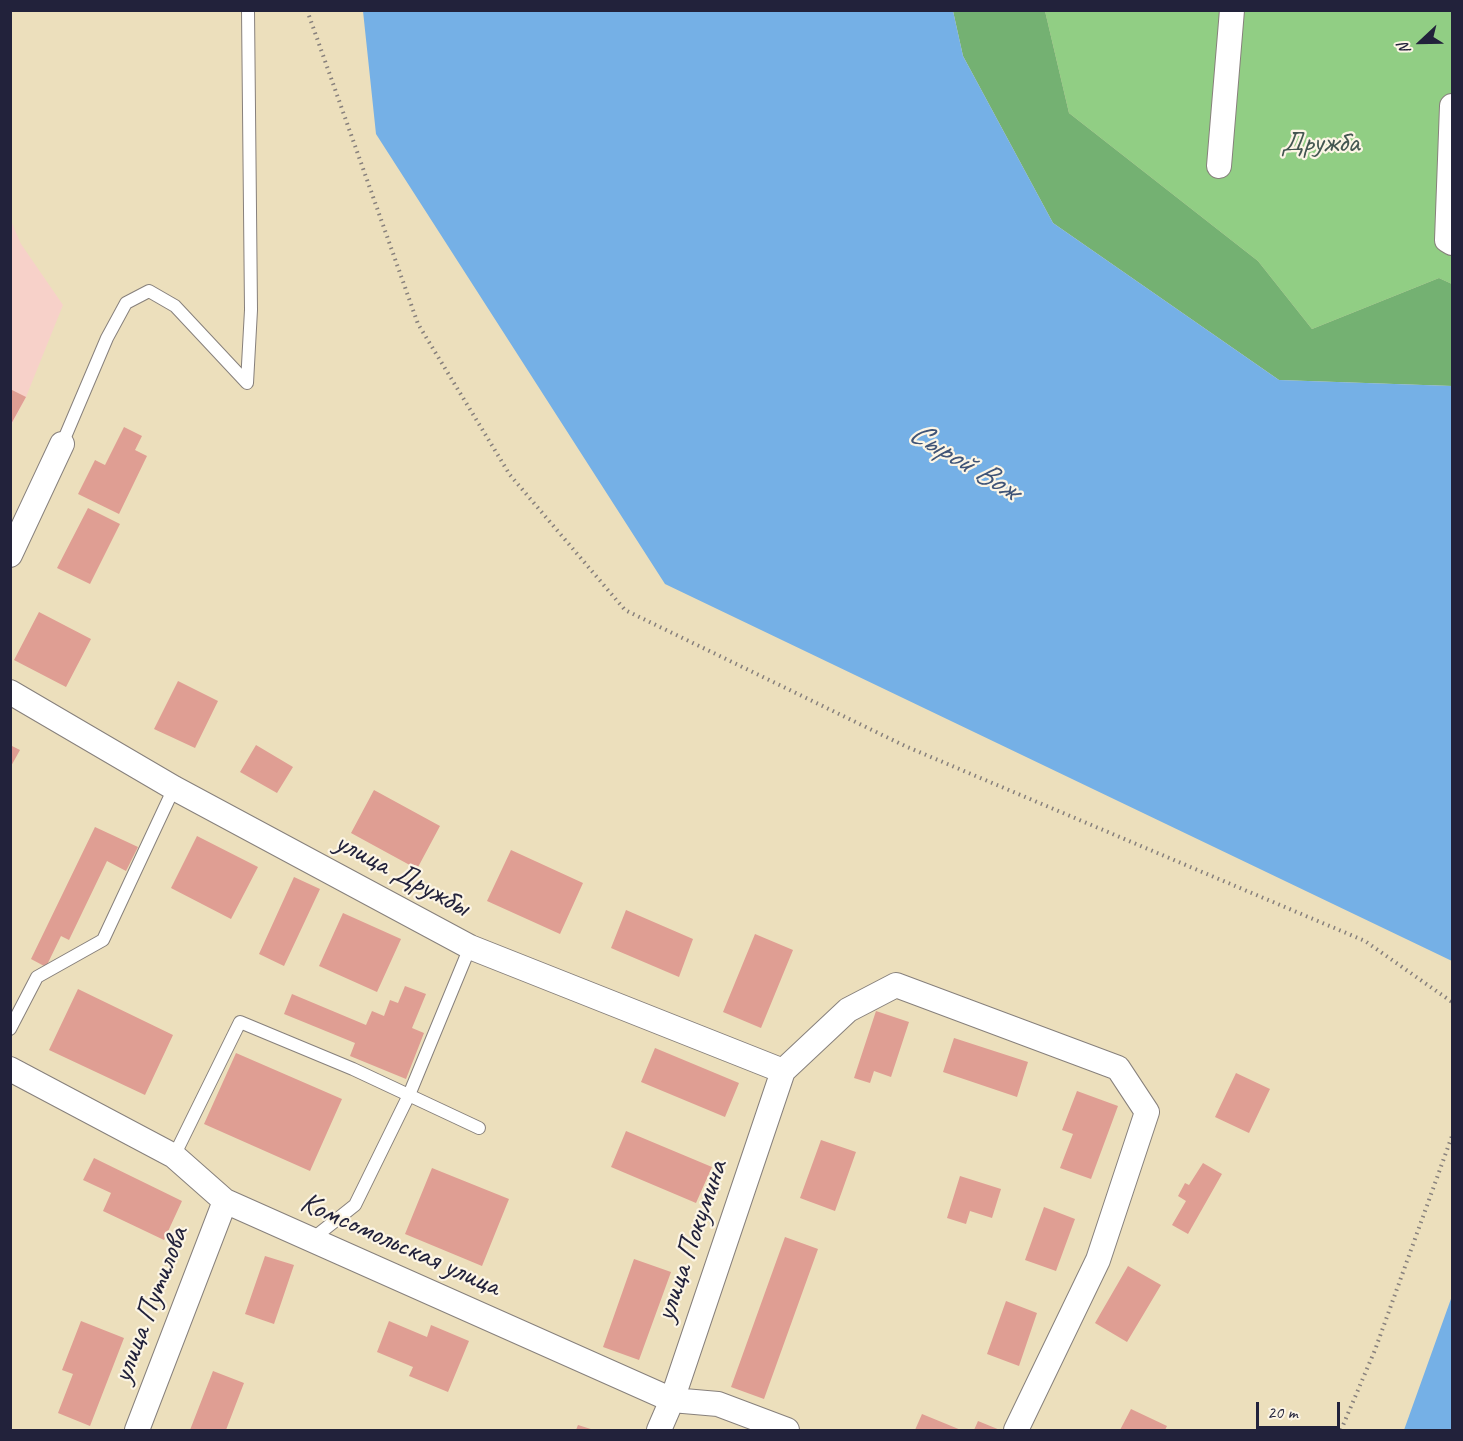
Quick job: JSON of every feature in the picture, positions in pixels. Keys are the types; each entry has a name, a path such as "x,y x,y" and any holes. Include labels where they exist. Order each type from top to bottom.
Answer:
{"street":[{"path":"1219,166 1232,10"},
{"path":"1452,106 1447,240 1452,243"},
{"path":"10,555 62,444"},
{"name":"улица Дружбы","path":"10,692 174,788 470,947 783,1071"},
{"path":"783,1071 848,1010 896,986 1118,1068 1147,1112 1098,1260 1017,1431"},
{"name":"Комсомольская улица","path":"10,1069 174,1156 225,1201 672,1400 718,1404 787,1431"},
{"name":"улица Покумина","path":"659,1431 672,1400 783,1071"},
{"name":"улица Путилова","path":"137,1431 225,1201"}],"lane":[{"path":"62,444 108,338 126,303 148,291 175,306 247,383 251,310 248,10"},
{"path":"10,1029 37,977 103,940 174,788"},
{"path":"311,1240 355,1205 410,1095 470,947"},
{"path":"174,1156 240,1022 410,1095 479,1128"}],"path":[{"path":"307,10 418,324 510,475 625,610 905,746 1365,941 1452,1002"},
{"path":"1341,1431 1375,1350 1452,1136"}],"shaded area":[{"path":"11,221 21,244 63,305 26,397 11,426"}],"green space":[{"path":"953,11 1045,11 1069,113 1258,261 1312,329 1439,278 1452,284 1452,386 1279,380 1053,223 963,56"},
{"name":"Дружба","path":"1045,11 1452,11 1452,284 1439,278 1312,329 1258,261 1069,113"}],"water":[{"name":"Сырой Вож","path":"363,11 953,11 963,56 1053,223 1279,380 1452,386 1452,961 665,584 376,134"},
{"path":"1452,1296 1452,1430 1404,1430"}],"building":[{"path":"10,389 26,397 10,426"},
{"path":"124,427 142,436 135,450 147,456 119,514 78,494 95,460 105,465"},
{"path":"88,508 120,524 90,584 57,568"},
{"path":"39,612 91,639 66,687 14,660"},
{"path":"178,681 218,701 195,748 154,729"},
{"path":"10,745 20,750 10,768"},
{"path":"256,745 293,767 277,793 240,772"},
{"path":"374,790 440,826 417,869 351,833"},
{"path":"95,827 138,847 126,871 107,861 69,940 61,936 46,967 31,959"},
{"path":"197,836 258,867 231,919 171,888"},
{"path":"511,850 583,883 560,934 487,901"},
{"path":"294,877 320,889 284,966 259,954"},
{"path":"626,910 693,939 679,977 611,948"},
{"path":"343,913 401,939 377,992 319,966"},
{"path":"755,934 793,950 761,1028 723,1012"},
{"path":"405,986 426,994 412,1028 424,1033 406,1079 350,1056 355,1043 284,1014 292,994 366,1025 372,1011 384,1016 390,1000 398,1003"},
{"path":"78,989 173,1035 145,1095 49,1050"},
{"path":"876,1011 909,1022 891,1077 874,1071 870,1083 854,1078"},
{"path":"954,1038 1028,1062 1017,1097 943,1072"},
{"path":"655,1048 739,1083 725,1117 641,1082"},
{"path":"236,1053 342,1099 310,1171 204,1124"},
{"path":"1236,1073 1270,1089 1249,1133 1215,1117"},
{"path":"1077,1091 1118,1106 1091,1179 1060,1168 1073,1134 1062,1130"},
{"path":"626,1131 712,1167 696,1203 611,1167"},
{"path":"821,1140 856,1152 835,1211 800,1198"},
{"path":"94,1158 182,1201 164,1240 103,1211 111,1193 83,1180"},
{"path":"1203,1163 1222,1174 1188,1234 1172,1225 1186,1201 1178,1196 1185,1183 1189,1185"},
{"path":"432,1168 509,1199 482,1266 405,1234"},
{"path":"960,1176 1001,1189 992,1218 970,1211 966,1224 947,1218"},
{"path":"1044,1207 1075,1219 1056,1271 1025,1260"},
{"path":"785,1237 818,1249 764,1399 731,1387"},
{"path":"265,1256 294,1265 274,1324 245,1314"},
{"path":"634,1259 671,1272 639,1360 603,1347"},
{"path":"1128,1266 1161,1285 1127,1342 1095,1323"},
{"path":"1006,1301 1037,1313 1019,1366 987,1354"},
{"path":"81,1321 124,1338 90,1426 58,1413 73,1374 62,1370"},
{"path":"389,1321 427,1337 431,1325 469,1341 448,1392 409,1376 413,1367 377,1352"},
{"path":"213,1371 244,1383 226,1430 190,1430"},
{"path":"1131,1409 1167,1426 1165,1430 1120,1430"},
{"path":"922,1414 961,1430 915,1430"},
{"path":"978,1421 1000,1430 974,1430"},
{"path":"578,1425 594,1430 576,1430"}]}
